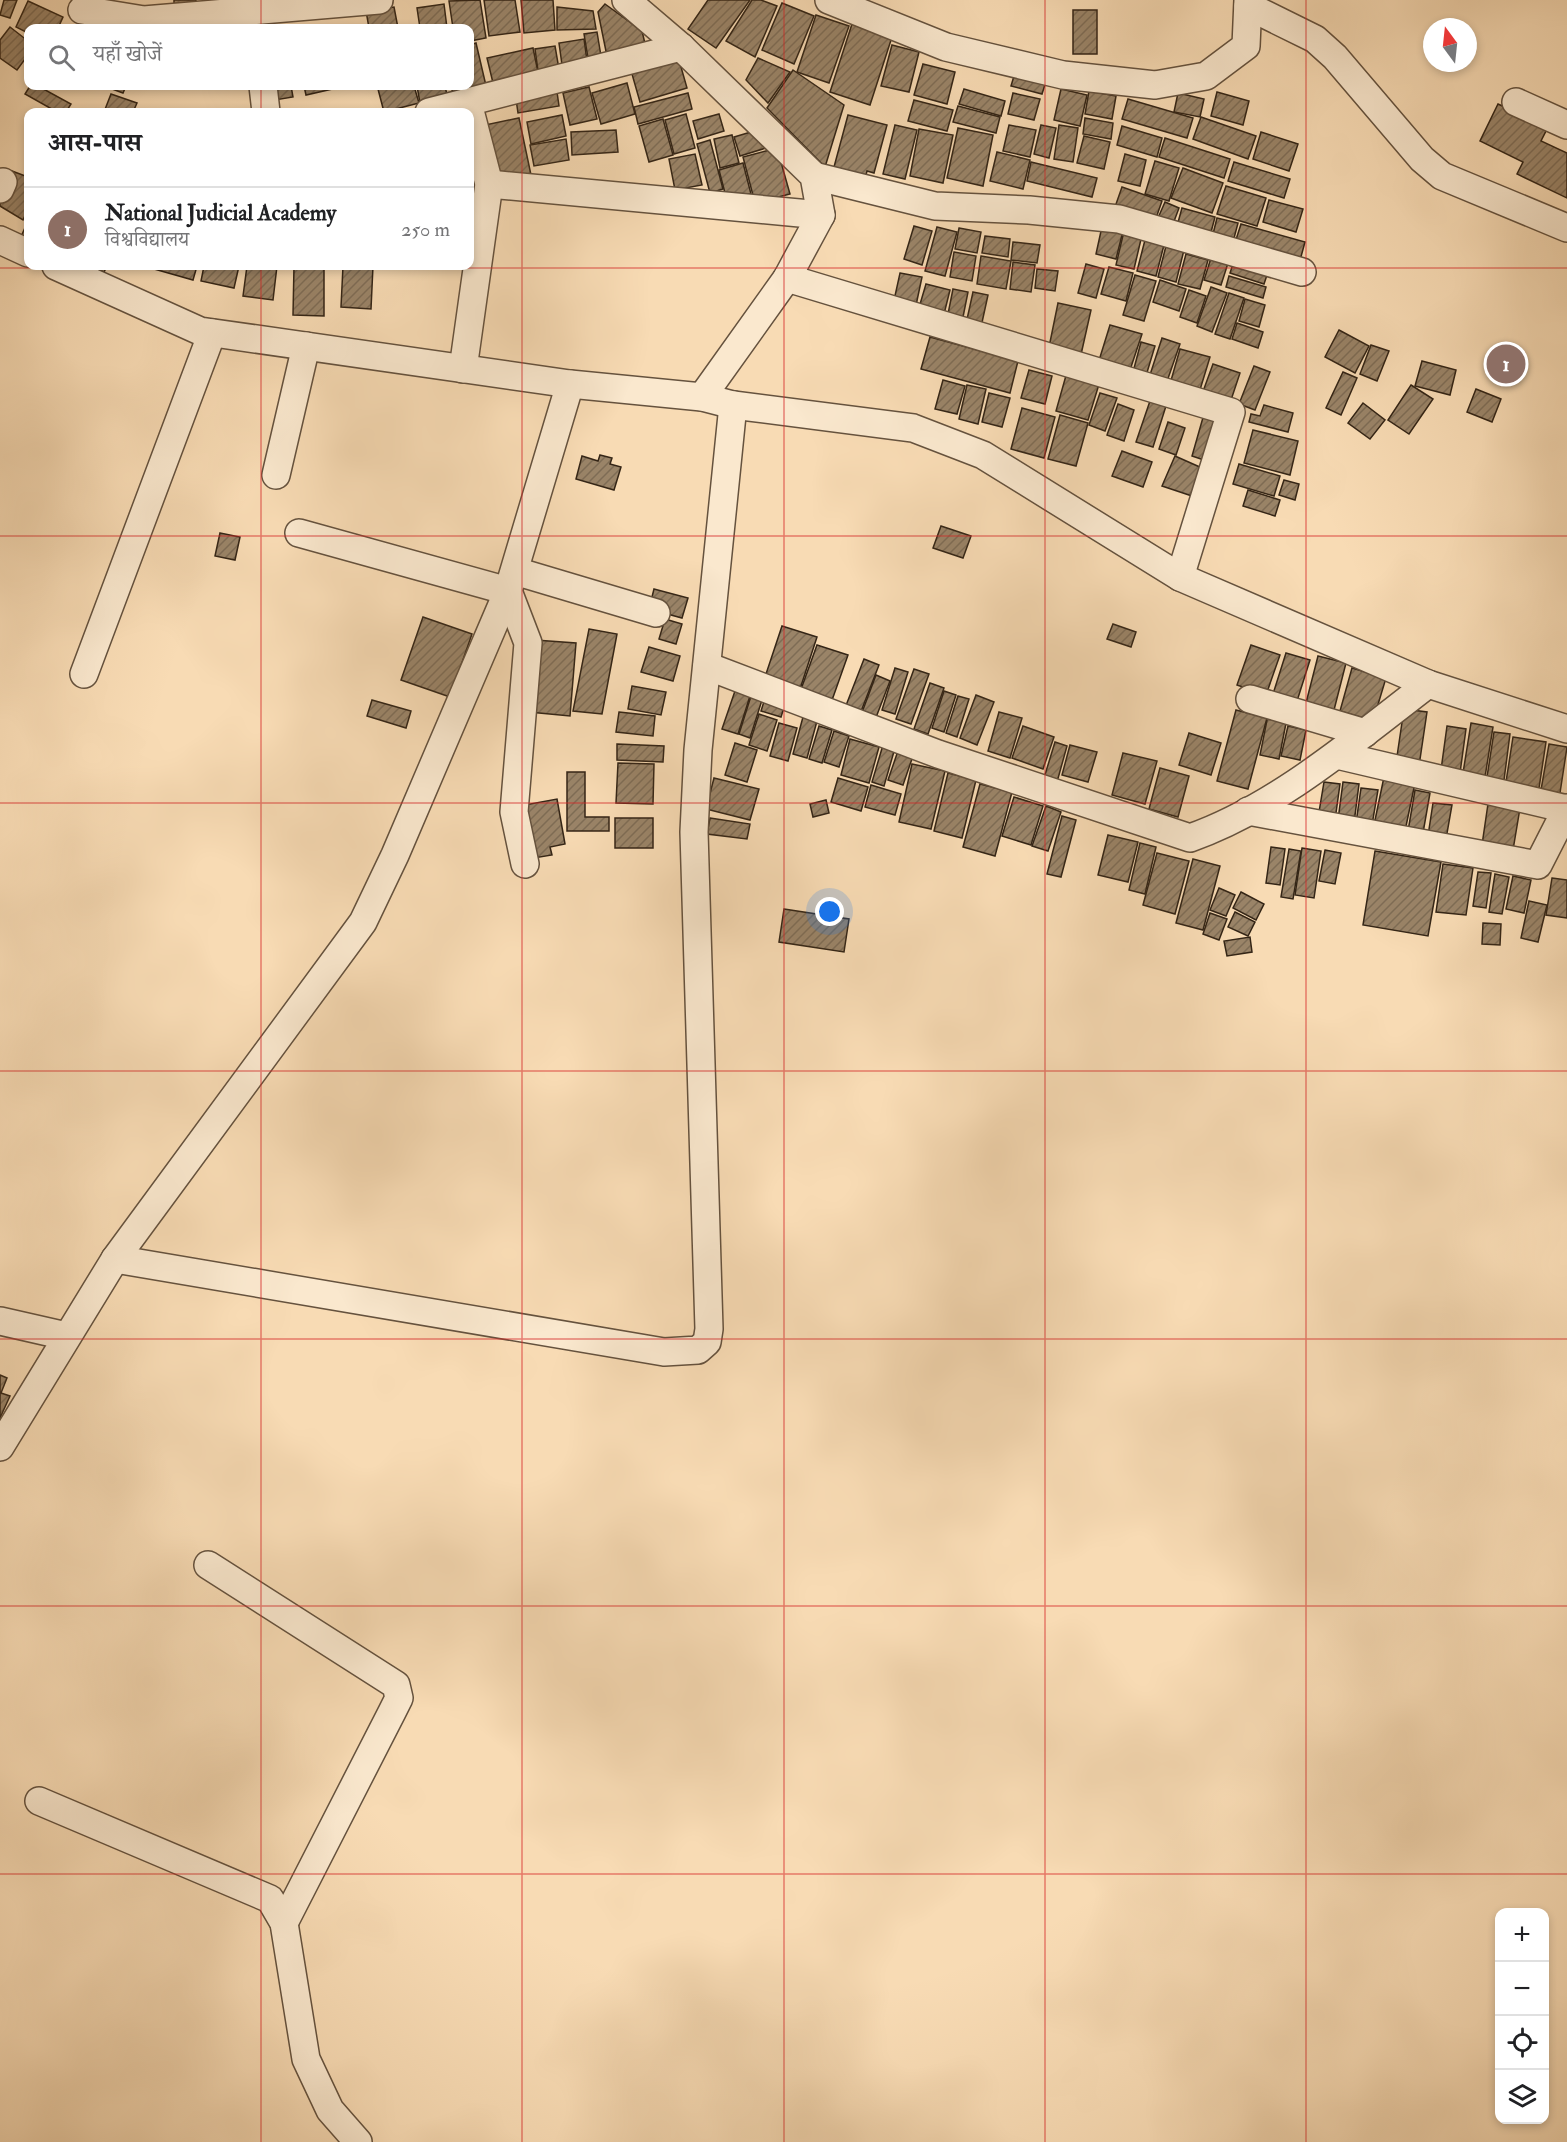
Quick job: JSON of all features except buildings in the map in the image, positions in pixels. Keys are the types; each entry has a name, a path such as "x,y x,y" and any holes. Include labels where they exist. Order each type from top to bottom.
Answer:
{"street":[{"path":"82,10 144,20 196,8 256,20 379,0"},
{"path":"626,0 681,47 814,176 935,206 1029,210 1119,219 1302,272"},
{"path":"829,0 946,47 1063,75 1155,85 1206,76 1246,46 1248,3 1315,39 1335,57 1422,159 1442,176 1567,228"},
{"path":"446,108 681,47"},
{"path":"263,90 266,108"},
{"path":"1516,102 1567,125"},
{"path":"468,103 469,108"},
{"path":"474,135 482,177 474,258"},
{"path":"702,397 787,278 821,215 814,176"},
{"path":"482,177 821,215"},
{"path":"0,240 24,251"},
{"path":"65,270 200,331 570,384 702,397 734,405 913,428 983,455 1180,578 1428,684 1567,729"},
{"path":"463,369 473,270"},
{"path":"787,278 1231,412 1180,578"},
{"path":"84,674 212,333"},
{"path":"276,475 306,346"},
{"path":"0,1447 115,1259 363,922 395,855 512,581 570,384"},
{"path":"115,1259 664,1353 699,1350 706,1342 709,1329 694,832 698,750 734,405"},
{"path":"299,533 656,613"},
{"path":"512,581 528,643 514,812 525,864"},
{"path":"707,666 939,754 1190,838 1221,827 1337,755 1428,684"},
{"path":"1250,699 1365,733"},
{"path":"1248,811 1538,865 1567,809 1337,755"},
{"path":"0,1321 66,1336"},
{"path":"208,1565 396,1685 399,1698 284,1923"},
{"path":"39,1801 270,1899 284,1923 306,2059 330,2110 358,2142"}],"place":[{"name":"National Judicial Academy","path":"1506,364"}]}
